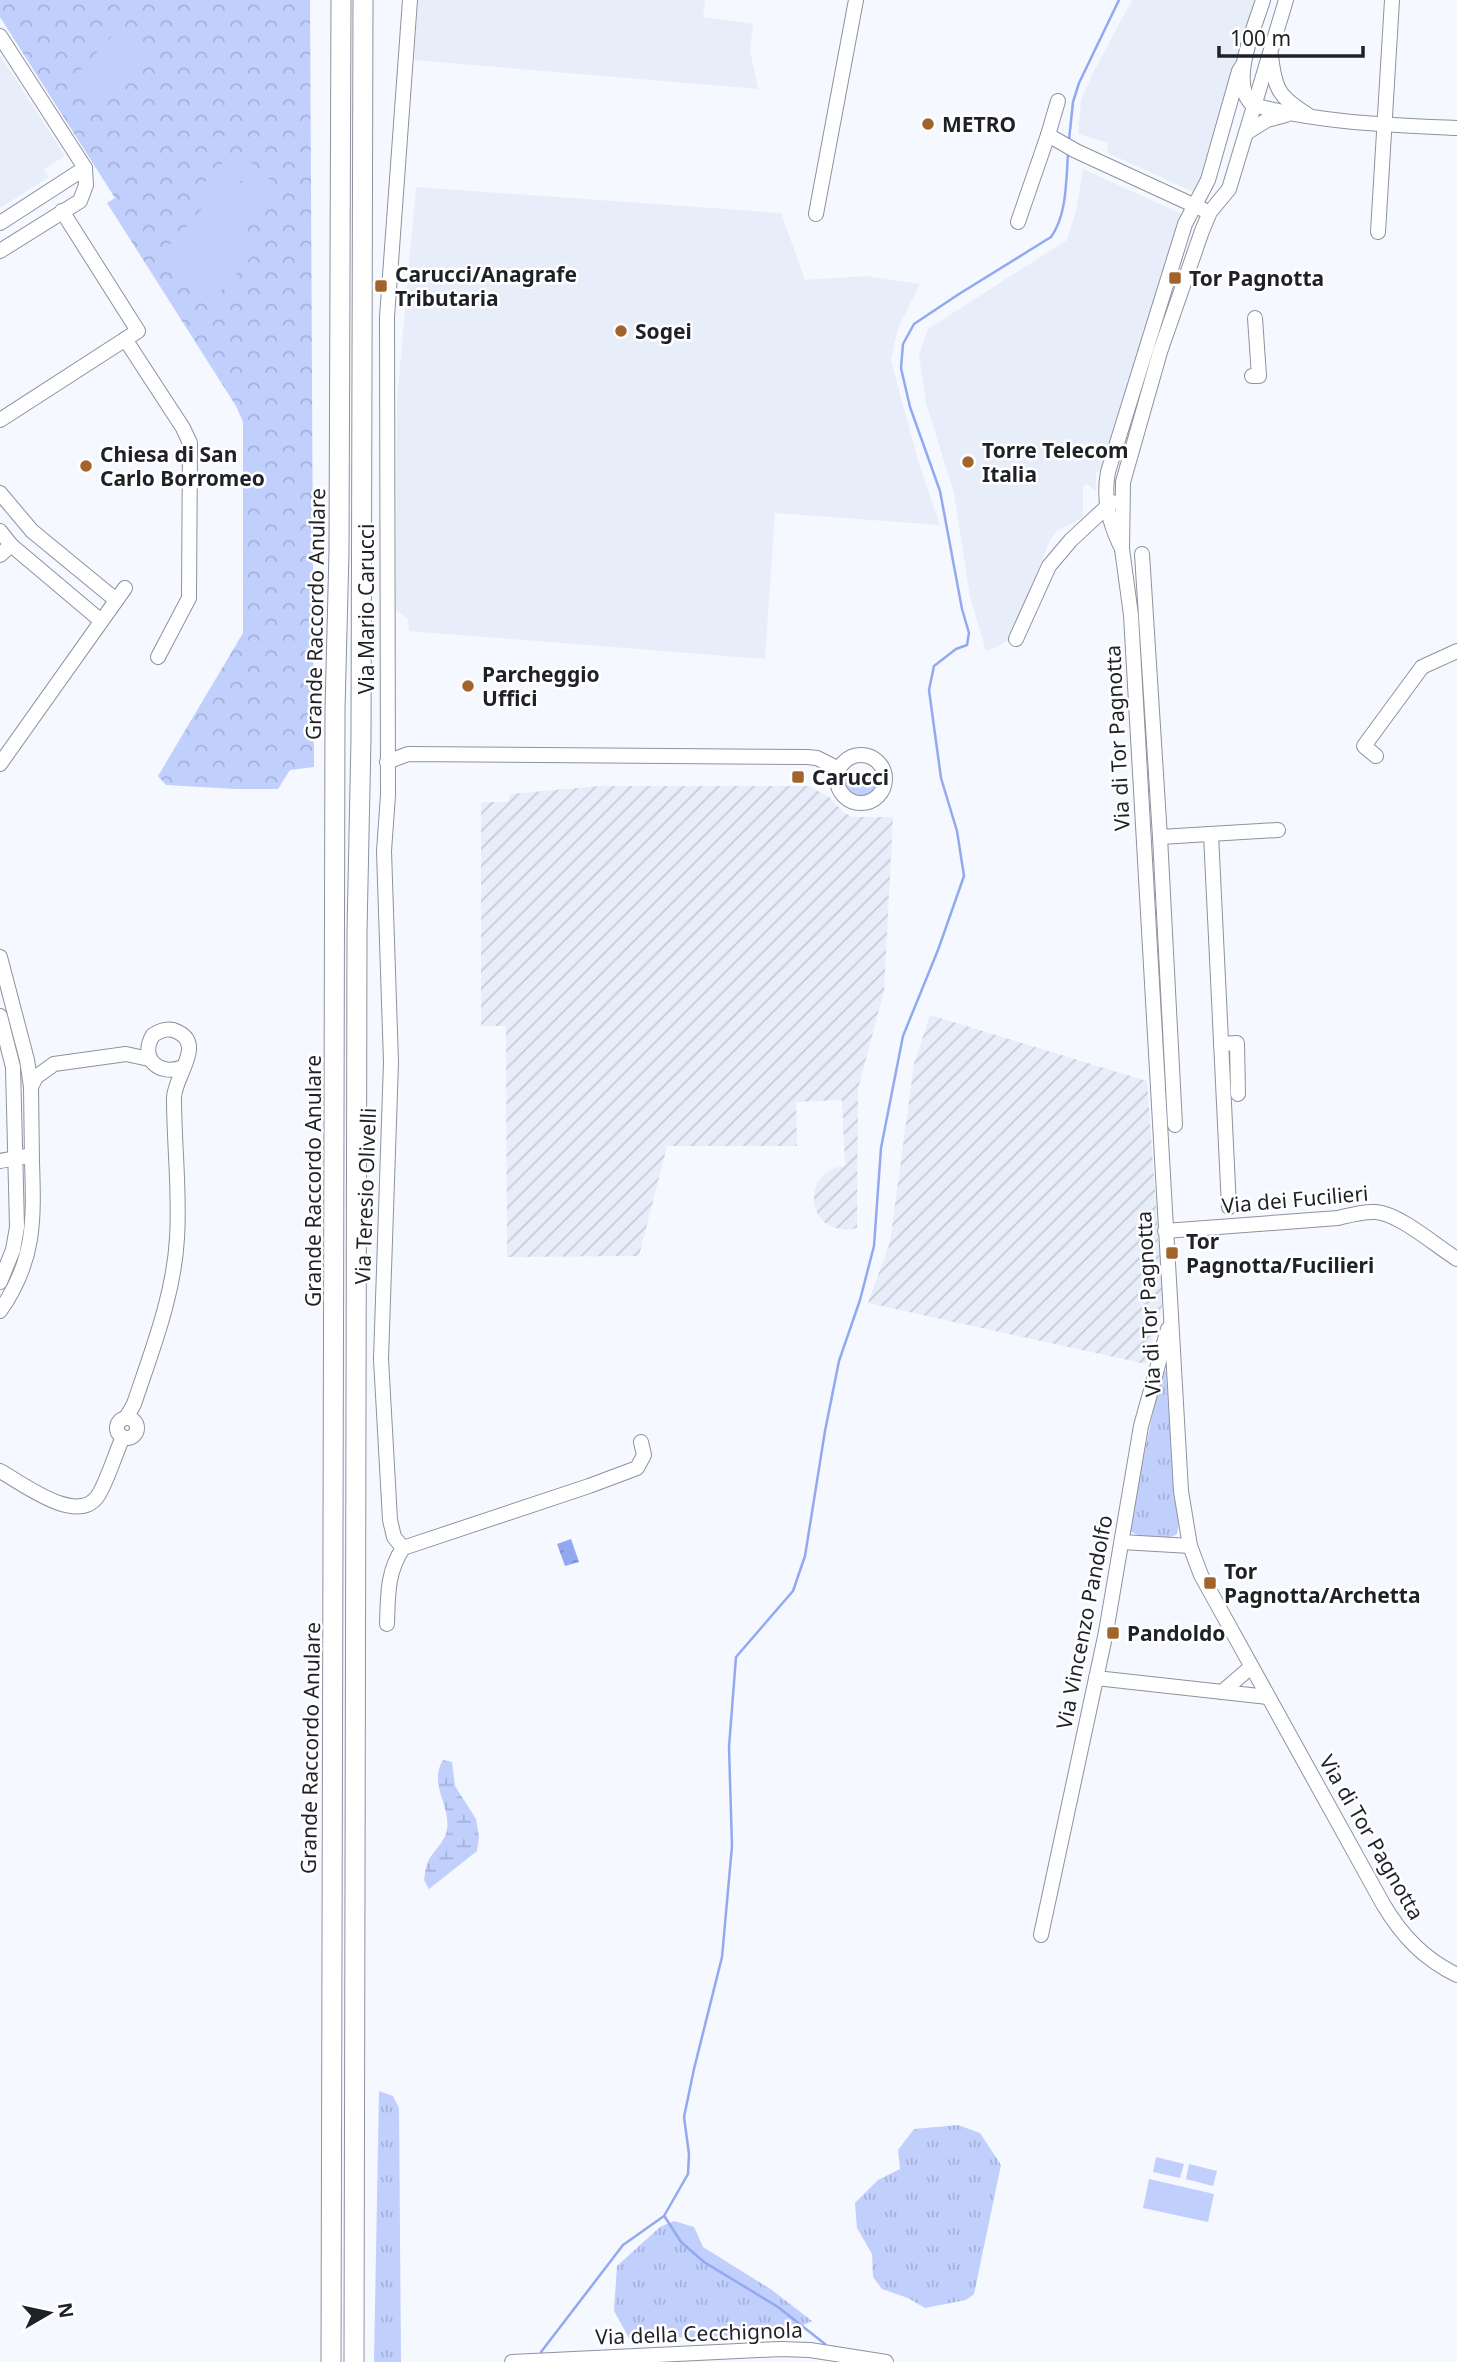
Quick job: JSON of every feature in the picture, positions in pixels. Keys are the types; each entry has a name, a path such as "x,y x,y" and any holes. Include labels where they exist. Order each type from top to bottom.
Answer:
{"highway":[{"path":"328,0 341,82"},
{"name":"Grande Raccordo Anulare","path":"331,2362 335,709 339,537 341,0"},
{"name":"Grande Raccordo Anulare","path":"354,2362 357,932 361,738 363,0"},
{"path":"363,116 374,0"}],"street":[{"name":"Via Mario Carucci","path":"387,762 387,317 410,0"},
{"path":"816,214 856,0"},
{"name":"Via di Tor Pagnotta","path":"1263,0 1239,71 1203,209 1121,492 1122,549 1131,615 1181,1492 1190,1546 1201,1575 1394,1923 1419,1950 1457,1975"},
{"name":"Via di Tor Pagnotta","path":"1122,549 1111,526 1107,507 1105,494 1108,472 1185,224 1229,189 1286,0"},
{"path":"1378,232 1392,0"},
{"path":"0,36 85,168 86,185 80,201 0,251"},
{"path":"1270,51 1279,93 1290,104 1312,118"},
{"name":"Via di Tor Pagnotta","path":"1243,65 1243,92 1253,105"},
{"path":"1018,222 1058,101"},
{"path":"1253,105 1312,118 1457,128"},
{"path":"1246,133 1267,120 1291,115"},
{"path":"1048,135 1203,209"},
{"path":"0,223 85,168"},
{"path":"62,211 190,443 189,598 158,657"},
{"path":"1252,376 1259,376 1255,318"},
{"path":"0,420 131,335"},
{"path":"1016,639 1049,566 1065,546 1121,492"},
{"path":"0,493 26,525 120,594 110,612 100,620 0,764"},
{"path":"0,531 6,550 100,620"},
{"path":"1142,554 1175,1125"},
{"path":"1376,756 1364,746 1423,667 1457,651"},
{"path":"387,762 408,754 807,757 817,758 839,769"},
{"name":"Via Teresio Olivelli","path":"387,762 388,795 384,851 391,1062 381,1359 390,1520 394,1537 404,1548"},
{"path":"1160,837 1278,830"},
{"path":"1211,834 1229,1207"},
{"path":"0,957 3,981 24,1047 31,1087 34,1219 28,1255 19,1279 0,1311"},
{"path":"0,1016 13,1068 17,1158 17,1227 13,1250 0,1282"},
{"path":"0,1471 62,1505 84,1507 98,1496 123,1437 118,1432 117,1425 121,1419 129,1419 166,1306 177,1241 178,1167 174,1095 190,1050 183,1035 168,1029 153,1035 149,1042 149,1059"},
{"path":"31,1087 36,1077 54,1064 126,1054 149,1042"},
{"path":"1221,1044 1237,1043 1238,1094"},
{"path":"24,1047 33,1056 54,1064"},
{"path":"126,1054 149,1059 161,1070 174,1095"},
{"path":"161,1070 183,1067"},
{"path":"0,1161 27,1156 32,1162"},
{"name":"Via dei Fucilieri","path":"1165,1231 1338,1218 1364,1212 1379,1212 1393,1217 1457,1259"},
{"name":"Via Vincenzo Pandolfo","path":"1041,1935 1096,1678 1141,1426 1171,1318"},
{"path":"387,1623 389,1577 394,1561 404,1548 637,1468 644,1455 641,1442"},
{"path":"1122,1542 1190,1546"},
{"path":"1222,1692 1251,1667"},
{"path":"1096,1678 1268,1697"},
{"name":"Via della Cecchignola","path":"512,2362 780,2349 810,2350 886,2362"}],"shaded area":[{"path":"418,0 705,0 703,17 753,24 750,51 758,89 414,60"},
{"path":"1132,0 1256,0 1196,191 1110,154 1107,152 1108,143 1078,134 1081,101"},
{"path":"0,55 65,156 44,169 49,177 0,208"},
{"path":"1083,169 1182,214 1101,471 1096,472 1096,492 1087,484 1083,487 1083,518 1058,530 1050,540 1011,638 986,651 970,597 954,493 926,403 919,355 928,329 1067,240 1076,211"},
{"name":"Sogei","path":"416,187 781,213 805,280 866,276 920,284 898,328 891,360 919,464 940,525 775,513 765,659 409,631 408,619 396,610 397,400"},
{"path":"599,786 809,786 829,797 843,812 852,817 893,817 884,991 858,1089 857,1228 846,1230 825,1223 814,1204 817,1183 824,1174 845,1166 842,1100 796,1102 797,1146 667,1146 639,1256 507,1257 506,1026 481,1026 481,802 508,802 510,794"},
{"path":"930,1015 1147,1081 1163,1302 1146,1364 868,1303 890,1242 914,1064"}],"green space":[{"path":"0,0 310,0 314,767 290,770 278,789 166,785 158,776 243,633 243,422 236,406 107,203 115,198 0,17"},
{"path":"115,33 140,56 97,102 72,79"},
{"path":"236,149 255,166 219,205 200,187"},
{"path":"256,167 275,185 239,224 220,206"},
{"path":"207,204 257,251 214,298 164,251"},
{"path":"878,776 874,789 863,796 850,791 845,779"},
{"path":"1166,1371 1174,1493 1179,1524 1177,1534 1153,1538 1128,1530 1157,1393 1163,1372"},
{"path":"443,1760 452,1762 455,1786 476,1819 479,1837 477,1851 429,1889 424,1880 426,1866 447,1830 438,1778"},
{"path":"379,2091 393,2096 399,2108 401,2362 374,2362"},
{"path":"958,2125 980,2133 1001,2165 974,2294 966,2300 925,2308 908,2298 882,2289 873,2277 872,2254 857,2228 855,2203 878,2180 900,2169 898,2150 914,2129"},
{"path":"1156,2157 1184,2164 1180,2178 1153,2172"},
{"path":"1189,2164 1217,2171 1213,2186 1186,2179"},
{"path":"1149,2179 1214,2194 1208,2222 1143,2208"},
{"path":"674,2221 694,2227 703,2247 772,2290 812,2321 787,2333 753,2330 722,2337 629,2338 614,2311 617,2266 660,2227"}],"water":[{"path":"571,1539 579,1562 565,1566 557,1544"}],"waterway":[{"path":"1069,140 1073,102 1079,83 1119,0"},
{"path":"541,2352 623,2245 664,2216 688,2174 689,2154 684,2117 722,1957 732,1846 729,1747 736,1657 793,1591 805,1556 839,1361 860,1300 874,1246 881,1148 903,1036 964,876 957,831 941,778 929,690 934,666 956,649 967,645 969,633 940,491 910,407 901,368 903,344 914,324 1051,237 1063,208 1068,154"},
{"path":"665,2217 681,2242 704,2262 778,2307 825,2344"}],"place":[{"name":"METRO","path":"928,124"},
{"name":"Tor Pagnotta","path":"1175,278"},
{"name":"Carucci/Anagrafe Tributaria","path":"381,286"},
{"name":"Sogei","path":"621,331"},
{"name":"Torre Telecom Italia","path":"968,462"},
{"name":"Chiesa di San Carlo Borromeo","path":"86,466"},
{"name":"Parcheggio Uffici","path":"468,686"},
{"name":"Carucci","path":"798,777"},
{"name":"Tor Pagnotta/Fucilieri","path":"1172,1253"},
{"name":"Tor Pagnotta/Archetta","path":"1210,1583"},
{"name":"Pandoldo","path":"1113,1633"}]}
